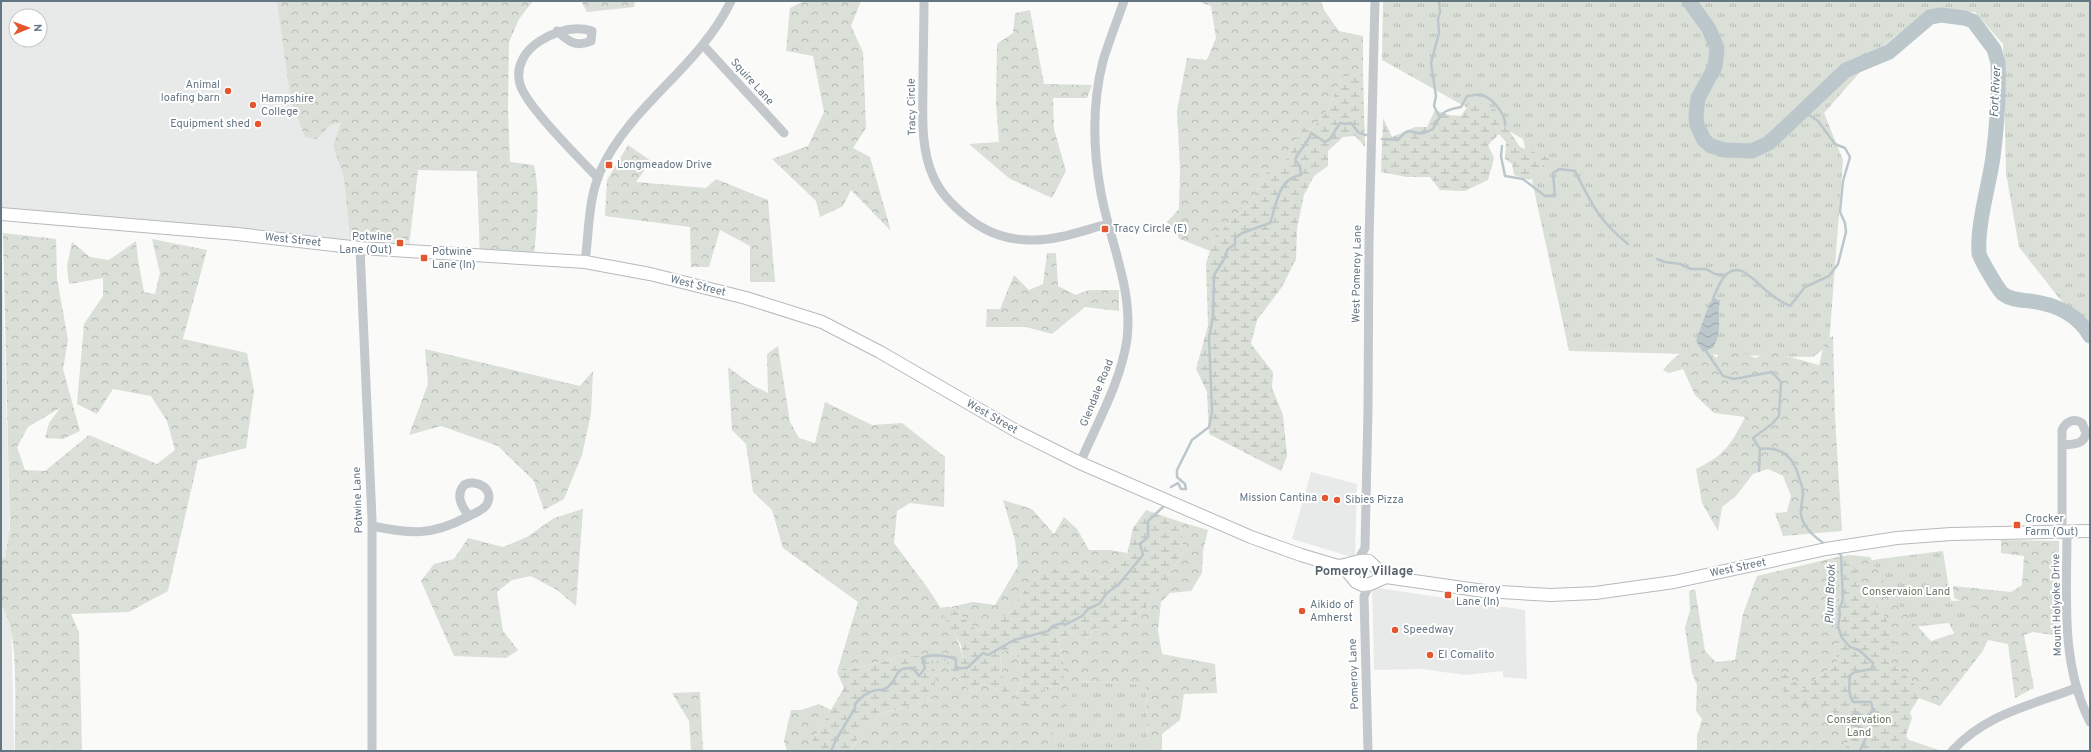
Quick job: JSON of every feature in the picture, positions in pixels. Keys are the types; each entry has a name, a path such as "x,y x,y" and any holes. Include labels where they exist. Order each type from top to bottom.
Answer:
{"main road":[{"name":"West Street","path":"1,214 237,234 360,248 585,262 650,274 738,296 822,322 880,352 1018,432 1080,463 1251,537 1301,555 1338,566 1349,565 1364,560 1374,565"},
{"name":"West Street","path":"1338,566 1362,586 1386,577 1484,591 1550,595 1595,593 1674,582 1826,549 1922,536 2090,531"},
{"path":"1354,580 1352,569 1357,562"},
{"path":"1374,565 1386,577"},
{"path":"1372,583 1377,574 1374,565"}],"street":[{"path":"585,262 592,205 598,178 625,130 704,45 731,1"},
{"name":"Tracy Circle","path":"924,1 923,126 928,161 933,176 942,193 956,209 972,222 990,232 1010,238 1032,240 1045,239 1108,224"},
{"name":"Glendale Road","path":"1080,463 1117,379 1127,338 1128,317 1125,286 1108,224 1095,156 1095,105 1103,61 1124,1"},
{"name":"West Pomeroy Lane","path":"1357,562 1365,548 1369,241 1375,1"},
{"path":"557,31 537,42 525,53 519,65 519,84 532,104 598,178"},
{"name":"Squire Lane","path":"704,45 784,134"},
{"name":"Potwine Lane","path":"360,248 372,526 372,751"},
{"name":"Mount Holyoke Drive","path":"2062,445 2068,642 2076,688 2090,722"},
{"path":"372,526 405,532 430,532 446,528 469,516"},
{"name":"West Pomeroy Lane","path":"1365,548 1374,565"},
{"name":"Pomeroy Lane","path":"1354,580 1364,596 1368,751"},
{"name":"Pomeroy Lane","path":"1364,596 1372,583"},
{"path":"1952,751 1975,730 1997,717 2076,688"}],"shaded area":[{"name":"Hampshire College","path":"1,1 505,1 480,255 477,171 418,170 409,251 1,214"},
{"path":"1,230 8,459 14,751 1,751"},
{"path":"1311,472 1357,484 1355,558 1292,539"},
{"path":"1372,587 1525,610 1527,679 1503,677 1503,671 1465,675 1422,669 1374,670"}],"green space":[{"path":"277,1 533,1 519,19 509,42 508,109 510,162 534,165 537,188 537,212 534,258 480,255 477,171 418,170 409,240 350,236 344,177 333,146 341,122 330,125 317,139 305,137 291,101"},
{"path":"581,1 635,1 634,7 587,12"},
{"path":"804,1 861,1 851,26 863,52 866,128 853,148 870,157 891,231 851,190 843,206 820,217 816,201 772,159 808,146 824,112 813,56 786,51 790,8"},
{"path":"1197,1 1321,1 1324,10 1339,31 1363,36 1363,74 1344,74 1328,109 1314,127 1299,132 1284,164 1267,171 1249,205 1215,236 1210,251 1180,239 1167,222 1179,209 1180,169 1177,111 1187,58 1207,60 1216,38 1211,6"},
{"path":"1383,1 2090,1 2090,328 2059,298 2019,247 2006,173 2003,44 1975,12 1923,14 1882,47 1824,113 1843,160 1829,345 1813,357 1569,351 1523,139 1382,60"},
{"path":"1030,10 1044,84 1092,85 1087,98 1053,98 1054,129 1066,171 1052,198 1010,179 969,144 999,142 996,104 997,44 1013,33 1015,13"},
{"path":"1344,74 1363,74 1365,147 1355,136 1343,137 1328,151 1328,166 1314,176 1304,195 1297,228 1296,259 1282,287 1257,320 1251,344 1273,372 1272,388 1283,415 1287,456 1281,471 1209,434 1207,392 1196,369 1208,326 1206,263 1215,236 1249,205 1267,171 1284,164 1299,132 1314,127 1328,109"},
{"path":"1472,100 1494,108 1520,147 1550,158 1530,180 1514,175 1512,164 1505,159 1506,142 1499,134 1488,145 1494,158 1488,180 1465,191 1440,190 1430,177 1407,177 1381,172 1383,118 1392,137 1415,127 1427,127 1435,110 1449,115 1461,116"},
{"path":"628,145 651,161 636,182 706,188 716,179 768,200 775,282 750,282 750,246 720,230 709,267 691,267 690,227 605,216 607,180"},
{"path":"3,233 56,239 57,278 68,340 63,369 80,431 63,439 45,438 49,423 60,408 28,427 17,447 25,470 45,471 89,435 157,464 175,450 167,421 151,396 113,389 97,414 77,404 84,324 103,296 103,278 69,284 67,266 72,242 90,257 109,260 136,241 144,292 155,294 160,273 152,239 207,250 183,339 247,353 254,391 246,448 198,460 168,591 129,612 71,614 79,632 82,751 15,751 14,652 7,616 1,605 1,558 5,558 10,530"},
{"path":"1047,253 1056,253 1058,286 1076,295 1089,290 1119,290 1119,311 1085,307 1052,334 1026,327 986,327 987,309 1000,309 1014,275 1029,290 1043,284"},
{"path":"1833,336 1835,416 1842,531 1783,536 1775,513 1787,512 1791,496 1783,476 1768,469 1753,474 1736,496 1722,507 1718,531 1702,503 1696,469 1714,459 1726,448 1736,434 1745,417 1714,413 1695,395 1683,369 1669,373 1663,370 1672,360 1696,341 1703,352 1706,351 1717,358 1720,351 1739,351 1755,358 1772,352 1819,365 1825,340"},
{"path":"778,346 790,422 799,438 815,443 825,402 872,425 902,423 945,457 944,507 910,503 897,511 894,543 945,614 959,645 963,659 897,658 837,672 858,602 783,548 772,510 753,492 746,444 732,430 728,367 752,385 768,393 767,354"},
{"path":"425,349 580,386 593,371 591,414 582,455 564,499 544,510 534,481 498,446 441,426 409,435 428,384"},
{"path":"1003,500 1032,509 1054,534 1064,517 1077,529 1089,550 1110,550 1127,553 1126,559 1102,577 1071,569 1025,590 1008,614 989,622 978,631 951,607 973,602 995,605 1018,566 1015,540"},
{"path":"583,509 576,606 557,590 531,576 512,580 497,592 503,631 518,650 506,658 454,656 421,581 434,564 454,559 468,538 503,547 527,537 554,518"},
{"path":"1146,510 1181,522 1183,549 1168,580 1154,591 1147,607 1118,628 1095,628 1082,645 1076,632 1058,640 1063,661 1064,682 1056,687 1046,686 1040,707 1019,708 1015,699 1023,674 1014,647 1000,653 1002,676 1012,693 1003,692 981,683 975,695 953,675 946,661 929,661 936,672 933,700 882,713 861,733 851,751 811,751 811,743 844,688 837,672 897,658 945,653 963,659 961,645 939,608 951,607 978,631 989,622 1008,614 1025,590 1044,569 1071,569 1102,577 1126,559 1133,528"},
{"path":"1181,522 1208,530 1203,551 1202,573 1191,591 1170,593 1161,602 1158,630 1162,654 1215,664 1217,693 1184,694 1180,720 1162,734 1162,751 1148,751 1146,684 1079,681 1044,751 851,751 861,733 882,713 933,700 928,661 946,661 953,675 975,695 981,683 1003,692 1011,693 1002,676 1000,653 1014,647 1023,674 1015,699 1019,708 1040,706 1046,686 1056,687 1063,661 1058,640 1076,632 1082,645 1095,628 1118,628 1147,607 1154,591 1168,580 1183,549"},
{"path":"2001,540 2059,541 2060,636 2033,632 2024,635 2034,688 2015,698 2008,644 1988,640 1982,652 1940,706 1919,698 1914,683 1888,660 1885,616 1865,594 1849,555 1870,557 1892,598 1931,641 1977,626 1976,609 1954,598 1953,586 2011,592 2022,585 2024,556 2001,553"},
{"name":"Conservaion Land","path":"1943,551 1951,601 2024,599 2060,628 1955,635 1949,623 1830,636 1828,570 1879,559"},
{"name":"Conservation Land","path":"1849,555 1865,594 1885,616 1894,639 1888,660 1914,683 1919,698 1910,712 1912,718 1906,736 1909,740 1906,751 1844,751 1849,739 1841,717 1820,705 1795,705 1783,691 1777,668 1804,689 1820,675 1838,664 1835,648 1838,579 1833,558"},
{"path":"1833,558 1838,579 1835,648 1838,664 1820,675 1804,689 1777,669 1795,705 1820,705 1841,717 1849,739 1844,751 1697,751 1697,736 1702,719 1696,711 1697,685 1692,673 1685,628 1690,610 1689,591 1695,589 1705,651 1716,662 1735,660 1743,614 1757,576"},
{"path":"1078,681 1146,684 1148,751 1044,751"},
{"path":"700,692 703,751 691,751 689,721 672,693"},
{"path":"819,704 831,710 811,743 811,751 787,751 784,741 791,710 801,710"},
{"path":"1909,740 1939,750 1906,751"}],"water":[{"path":"1713,297 1720,301 1719,330 1713,348 1703,352 1696,341"}],"waterway":[{"path":"1439,1 1439,33 1431,63 1436,96 1434,106 1439,116"},
{"name":"Fort River","path":"1689,1 1709,29 1717,48 1715,67 1698,98 1696,116 1697,125 1704,140 1711,146 1725,150 1752,151 1769,143 1846,70 1889,52 1930,17 1941,15 1964,18 1973,21 1994,49 1998,63 1996,134 1980,230 1980,256 2003,294 2013,299 2039,302 2056,307 2079,321 2090,336"},
{"path":"1382,139 1398,140 1408,131 1424,133 1433,129 1443,113 1450,109 1461,107 1467,96 1475,95 1484,96 1493,102 1503,116 1505,125"},
{"name":"Plum Brook","path":"1713,300 1720,283 1726,275 1732,271 1739,270 1751,277 1771,295 1790,306 1805,287 1829,276 1838,264 1846,232 1845,223 1840,212 1843,181 1850,157 1845,148 1835,144 1818,121 1803,111"},
{"path":"1171,487 1178,483 1181,489 1186,489 1185,484 1177,477 1177,470 1192,440 1209,427 1212,412 1209,337 1213,317 1214,275 1226,256 1227,250 1235,244 1235,238 1242,233 1270,223 1283,186 1293,177 1301,175 1300,166 1295,160 1311,133 1325,142 1330,139 1340,123 1351,123 1359,133 1366,135"},
{"path":"1502,146 1501,156 1505,176 1523,179 1545,196 1555,196 1553,173 1559,169 1575,171 1597,211 1618,236 1628,244"},
{"path":"1657,259 1665,262 1680,264 1691,269 1706,269 1715,274 1725,275"},
{"name":"Plum Brook","path":"1706,349 1723,376 1734,379 1772,372 1781,382 1779,416 1772,424 1753,438 1760,449 1775,449 1781,451 1786,454 1794,464 1803,489 1801,512 1802,520 1810,532 1826,545"},
{"path":"1759,471 1760,449"},
{"path":"831,751 839,734 855,708 855,704 870,692 887,688 893,682 898,673 903,669 913,668 919,676 925,668 922,658 935,655 948,657 956,659 956,668 967,668 983,653 988,655 1014,640 1048,631 1053,626 1063,623 1065,625 1082,616 1088,609 1099,604 1107,593 1119,584 1143,555 1140,544 1148,537 1148,521 1164,506"},
{"name":"Plum Brook","path":"1837,552 1841,555 1843,600 1839,609 1840,613 1838,626 1842,638 1850,647 1859,650 1873,663 1872,669 1855,672 1850,675 1849,686 1851,699 1853,702 1871,702 1873,710 1866,717 1856,713 1852,716 1853,722 1868,733 1860,751"}],"place":[{"name":"Animal loafing barn","path":"228,91"},
{"name":"Hampshire College","path":"253,105"},
{"name":"Equipment shed","path":"258,124"},
{"name":"Longmeadow Drive","path":"609,165"},
{"name":"Tracy Circle (E)","path":"1105,229"},
{"name":"Potwine Lane (Out)","path":"400,243"},
{"name":"Potwine Lane (In)","path":"424,258"},
{"name":"Mission Cantina","path":"1325,498"},
{"name":"Sibies Pizza","path":"1337,500"},
{"name":"Crocker Farm (Out)","path":"2017,525"},
{"name":"Pomeroy Lane (In)","path":"1448,595"},
{"name":"Aikido of Amherst","path":"1302,611"},
{"name":"Speedway","path":"1395,630"},
{"name":"El Comalito","path":"1430,655"}],"district":[{"name":"Pomeroy Village","path":"1364,572"}]}
